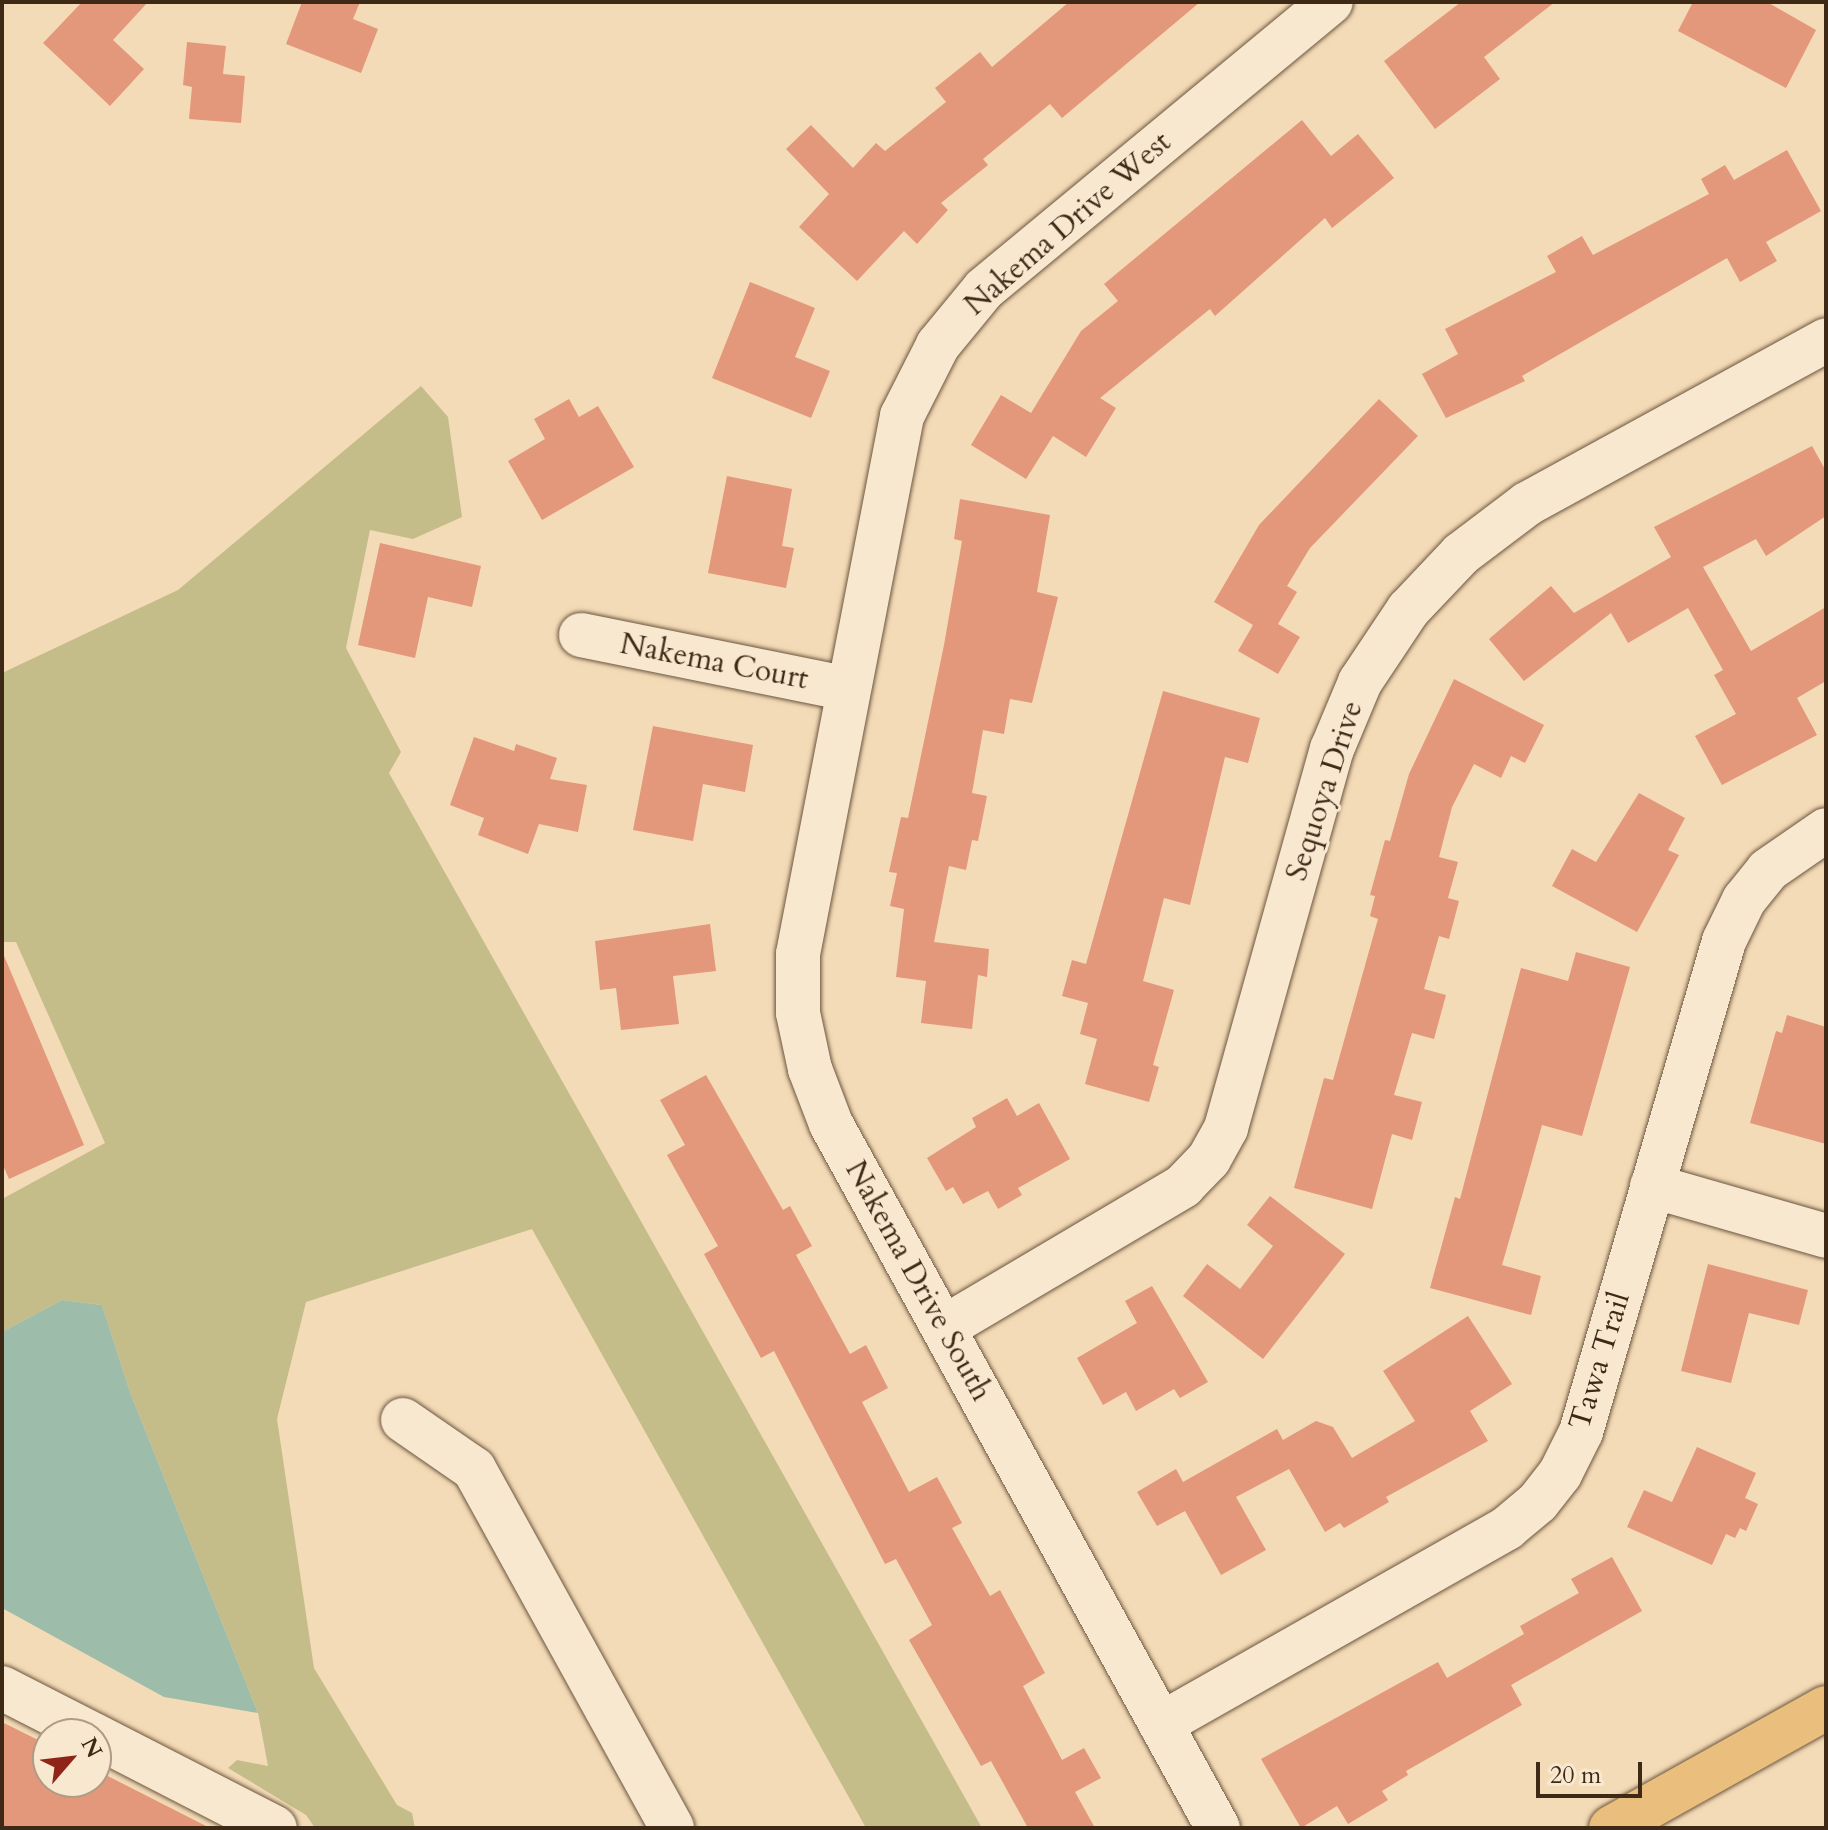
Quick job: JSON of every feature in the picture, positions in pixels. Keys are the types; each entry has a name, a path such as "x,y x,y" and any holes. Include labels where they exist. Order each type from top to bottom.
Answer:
{"main road":[{"path":"1611,1828 1826,1708"}],"street":[{"name":"Nakema Drive West","path":"848,689 902,416 938,345 984,289 1331,2"},
{"name":"Sequoya Drive","path":"945,1327 1183,1186 1209,1159 1226,1128 1332,749 1360,682 1408,610 1461,554 1527,504 1826,340"},
{"name":"Nakema Court","path":"581,635 848,689"},
{"name":"Nakema Drive South","path":"848,689 798,954 798,1013 810,1069 831,1124 1218,1828"},
{"name":"Tawa Trail","path":"1161,1724 1507,1528 1538,1502 1581,1432 1724,941 1744,900 1768,870 1826,830"},
{"path":"1652,1186 1826,1236"},
{"path":"403,1420 474,1469 672,1828"},
{"path":"2,1688 61,1718"},
{"path":"112,1744 275,1828"}],"shaded area":[{"path":"421,386 448,417 462,517 413,539 370,530 346,648 401,752 389,773 982,1828 866,1828 532,1229 306,1302 277,1419 314,1668 397,1805 412,1813 415,1828 315,1828 306,1815 228,1768 237,1760 268,1766 258,1713 130,1392 102,1305 62,1300 2,1332 2,1199 105,1143 16,942 2,942 2,673 178,590"},
{"path":"62,1300 102,1305 130,1392 258,1713 164,1697 2,1608 2,1332"}],"building":[{"path":"82,2 148,2 113,40 144,69 110,106 43,43"},
{"path":"302,2 360,2 353,19 378,29 361,73 286,44"},
{"path":"1069,2 1200,2 1062,118 1050,104 983,159 988,165 941,203 948,210 917,244 904,231 857,281 799,227 829,194 786,149 811,125 853,168 876,143 885,151 946,102 935,88 980,52 992,67"},
{"path":"1461,2 1555,2 1484,57 1500,79 1435,129 1384,61"},
{"path":"1693,2 1767,2 1816,30 1786,88 1678,31"},
{"path":"187,42 226,46 223,74 245,76 241,123 189,119 192,87 183,85"},
{"path":"1302,120 1331,156 1358,134 1394,178 1332,228 1325,218 1215,316 1210,309 1100,398 1116,408 1086,457 1053,436 1026,479 971,445 1001,395 1031,413 1081,331 1118,301 1104,284"},
{"path":"1787,150 1821,211 1766,242 1777,261 1740,282 1727,258 1522,376 1525,381 1446,418 1422,374 1458,354 1445,329 1556,272 1547,256 1582,236 1593,255 1709,194 1701,179 1725,165 1734,180"},
{"path":"750,282 815,308 795,357 830,371 811,418 712,378"},
{"path":"569,399 579,417 598,406 634,467 542,520 508,461 545,439 534,419"},
{"path":"1379,399 1418,436 1310,548 1287,586 1297,592 1278,624 1300,637 1278,674 1238,651 1253,625 1214,602 1259,525"},
{"path":"1812,446 1826,471 1826,516 1766,556 1756,539 1703,567 1751,651 1826,607 1826,681 1797,698 1817,735 1722,785 1695,736 1736,714 1714,675 1723,670 1688,608 1628,643 1611,613 1524,681 1489,639 1551,586 1574,613 1671,557 1654,527"},
{"path":"727,476 792,489 782,546 794,548 786,588 708,573"},
{"path":"960,499 1050,515 1037,592 1058,597 1032,703 1010,699 1004,734 983,730 972,793 987,796 978,841 972,840 966,870 949,866 934,942 989,949 987,977 978,975 972,1029 921,1023 926,981 896,977 904,909 890,906 897,873 889,872 901,817 908,818 944,645 962,541 954,539"},
{"path":"380,543 481,566 472,607 428,597 415,658 358,645"},
{"path":"1454,679 1544,725 1525,763 1511,756 1501,778 1474,764 1452,807 1439,857 1458,862 1448,898 1459,901 1449,939 1439,936 1424,989 1446,995 1434,1039 1412,1033 1394,1095 1422,1102 1412,1140 1392,1134 1372,1209 1294,1188 1324,1078 1333,1080 1378,919 1370,916 1375,896 1370,895 1385,840 1390,841 1409,774"},
{"path":"1163,691 1260,718 1248,763 1225,757 1190,905 1164,898 1143,981 1174,990 1153,1065 1159,1067 1149,1102 1085,1084 1097,1039 1080,1034 1088,1003 1062,996 1072,960 1086,964"},
{"path":"653,726 753,745 745,792 703,784 693,841 633,830"},
{"path":"474,737 514,751 516,744 557,758 550,779 587,785 578,832 539,824 528,854 478,835 484,818 450,805"},
{"path":"1639,793 1685,818 1668,850 1679,855 1637,932 1552,886 1572,849 1596,862"},
{"path":"710,924 716,971 673,976 679,1024 621,1030 616,988 600,990 595,941"},
{"path":"2,951 84,1145 9,1179 2,1163"},
{"path":"1576,952 1630,967 1582,1136 1542,1125 1502,1265 1541,1276 1531,1315 1430,1288 1455,1197 1460,1199 1521,968 1568,981"},
{"path":"1787,1015 1826,1027 1826,1144 1750,1123 1776,1031 1782,1033"},
{"path":"706,1075 783,1210 790,1206 812,1246 796,1255 850,1354 866,1345 888,1388 862,1402 909,1492 937,1477 962,1523 952,1528 990,1596 1000,1590 1045,1673 1023,1686 1062,1760 1084,1748 1101,1778 1075,1792 1095,1828 1028,1828 991,1761 981,1766 909,1640 932,1625 896,1559 885,1564 774,1351 761,1358 704,1254 718,1246 667,1155 685,1145 660,1100"},
{"path":"1007,1098 1017,1116 1039,1103 1070,1159 1018,1188 1022,1195 998,1209 988,1191 963,1204 953,1187 946,1191 927,1158 976,1127 972,1118"},
{"path":"1270,1196 1345,1254 1263,1359 1183,1296 1207,1264 1240,1289 1273,1246 1247,1225"},
{"path":"1708,1264 1808,1290 1799,1325 1749,1313 1731,1383 1681,1371"},
{"path":"1152,1286 1208,1382 1180,1398 1174,1389 1136,1411 1126,1392 1103,1405 1077,1358 1137,1323 1125,1301"},
{"path":"1468,1316 1512,1384 1470,1411 1488,1441 1386,1497 1389,1502 1344,1528 1340,1523 1325,1532 1289,1469 1236,1497 1266,1550 1221,1575 1185,1511 1157,1526 1137,1492 1176,1469 1183,1482 1277,1429 1283,1440 1316,1421 1333,1427 1352,1458 1415,1421 1383,1371"},
{"path":"1697,1447 1756,1473 1745,1498 1758,1504 1746,1531 1740,1528 1735,1538 1726,1534 1712,1565 1627,1527 1644,1490 1672,1502"},
{"path":"1612,1557 1642,1611 1511,1685 1522,1705 1406,1771 1408,1775 1382,1791 1388,1800 1348,1824 1337,1806 1301,1828 1261,1759 1438,1662 1447,1678 1524,1634 1520,1626 1579,1593 1571,1579"},
{"path":"2,1722 32,1737 32,1798 112,1798 112,1778 210,1828 2,1828"}]}
